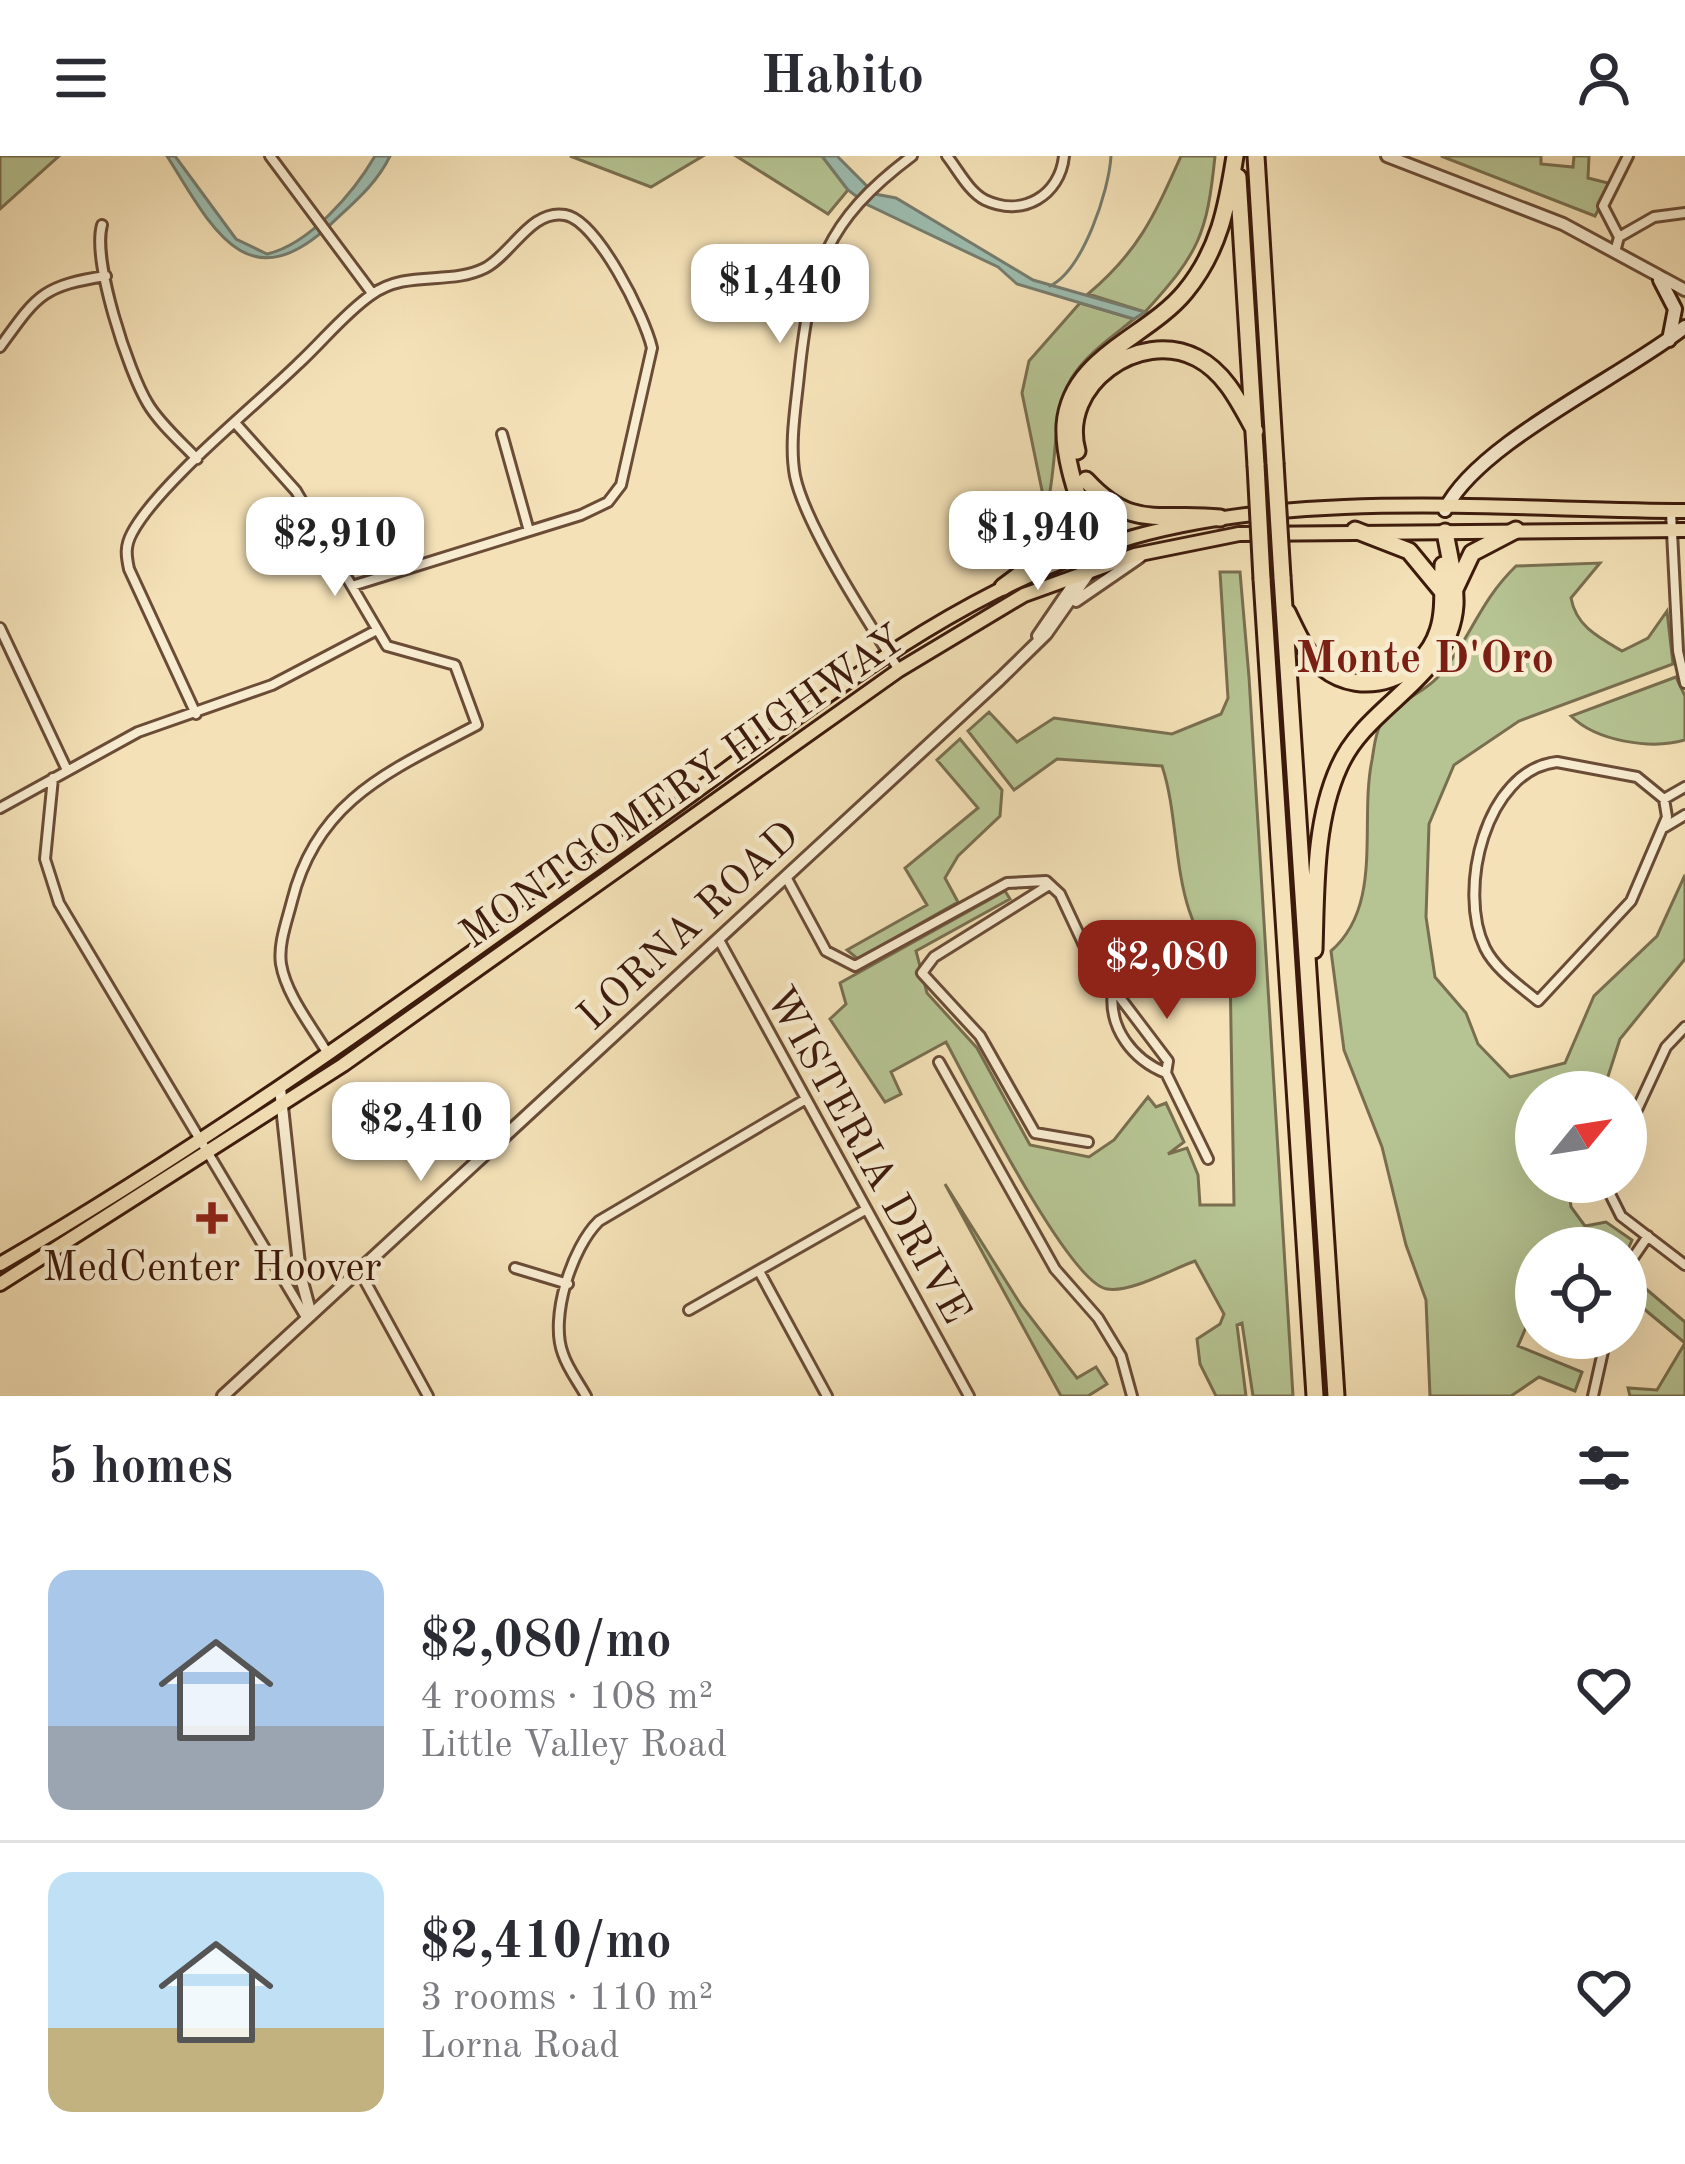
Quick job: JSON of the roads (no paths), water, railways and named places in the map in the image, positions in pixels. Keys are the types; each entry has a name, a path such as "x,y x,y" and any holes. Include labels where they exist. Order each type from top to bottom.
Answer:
{"highway":[{"path":"1236,156 1315,1396"},
{"path":"1003,587 1070,537 1081,482 1065,435 1072,399 1092,368 1176,302 1197,276 1221,231 1236,156"},
{"path":"1256,156 1336,1396"},
{"path":"1094,558 1075,442 1084,394 1105,369 1155,349 1201,360 1222,377 1255,431"},
{"path":"1081,482 1116,506 1151,520 1220,518"},
{"path":"1355,530 1409,551 1448,592"},
{"path":"1283,604 1303,645 1322,667 1355,682 1377,683 1401,675 1424,658 1440,628 1448,592 1472,553 1516,530"},
{"path":"1310,1033 1321,838 1338,767 1380,709 1437,659 1453,621 1445,532"}],"main road":[{"path":"1660,280 1675,309 1669,340"},
{"path":"1445,532 1445,510 1510,444 1685,326"},
{"name":"MONTGOMERY HIGHWAY","path":"0,1264 280,1088 889,654 1003,587 1220,518 1296,510 1678,511"},
{"name":"MONTGOMERY HIGHWAY","path":"0,1284 281,1106 899,670 1094,558 1239,535 1355,530 1678,530"}],"street":[{"path":"270,156 372,293"},
{"path":"899,670 808,509 793,452 810,290 824,249 859,199 912,156"},
{"path":"947,156 982,198 1015,206 1036,201 1052,190 1064,156"},
{"path":"1387,156 1563,224 1685,290"},
{"path":"1615,252 1619,237 1604,206 1619,184 1628,156"},
{"path":"1619,237 1654,217 1685,212"},
{"path":"196,714 126,553 138,524 197,459 372,293 414,276 479,271 507,255 532,224 547,216 572,216 589,227 648,329 652,365 621,485 608,502 352,586"},
{"path":"102,225 106,276 145,400 197,459"},
{"path":"0,347 37,296 62,283 106,276"},
{"path":"236,424 296,491 375,631 401,655 444,658 455,665 477,725 425,750 350,803 319,832 304,859 281,962 328,1054"},
{"path":"502,434 529,531"},
{"path":"1678,511 1678,651 1685,683"},
{"path":"1064,611 1102,580 1152,550"},
{"name":"LORNA ROAD","path":"223,1396 1035,643 1064,611 1094,558"},
{"name":"LORNA ROAD","path":"1035,643 1047,619 1094,558"},
{"path":"1035,591 1049,607 1047,619"},
{"path":"0,628 68,770"},
{"path":"0,808 138,732 272,685 375,631"},
{"path":"1543,764 1637,777 1664,799 1664,827 1624,911 1538,1000 1490,956 1477,918 1480,855 1501,794 1520,773 1543,764"},
{"path":"52,778 46,859 59,903 207,1156 309,1317"},
{"path":"1664,799 1685,787"},
{"path":"1664,827 1685,815"},
{"path":"786,877 826,951 855,966 1007,883 1049,884 1060,894 1090,958 1168,1060 1166,1073 1208,1159"},
{"path":"1049,884 934,957 922,973 925,982 980,1036 1035,1133 1088,1142"},
{"name":"WISTERIA DRIVE","path":"718,940 969,1396"},
{"path":"1113,989 1110,1009 1124,1041 1145,1064 1166,1073"},
{"path":"1647,1087 1666,1047 1685,1027"},
{"path":"939,1062 1054,1268 1098,1318 1121,1356 1132,1396"},
{"path":"280,1088 309,1317"},
{"path":"586,1396 560,1342 568,1284 583,1240 599,1221 806,1099"},
{"path":"1614,1203 1621,1216 1685,1264"},
{"path":"689,1310 865,1210"},
{"path":"515,1268 568,1284"},
{"path":"759,1271 827,1396"},
{"path":"360,1272 428,1396"},
{"path":"1594,1396 1602,1359"}],"waterway":[{"path":"1050,286 1083,247 1100,208 1111,156"}],"place":[{"name":"MedCenter Hoover","path":"212,1218"}],"district":[{"name":"Monte D'Oro","path":"1425,656"}]}
